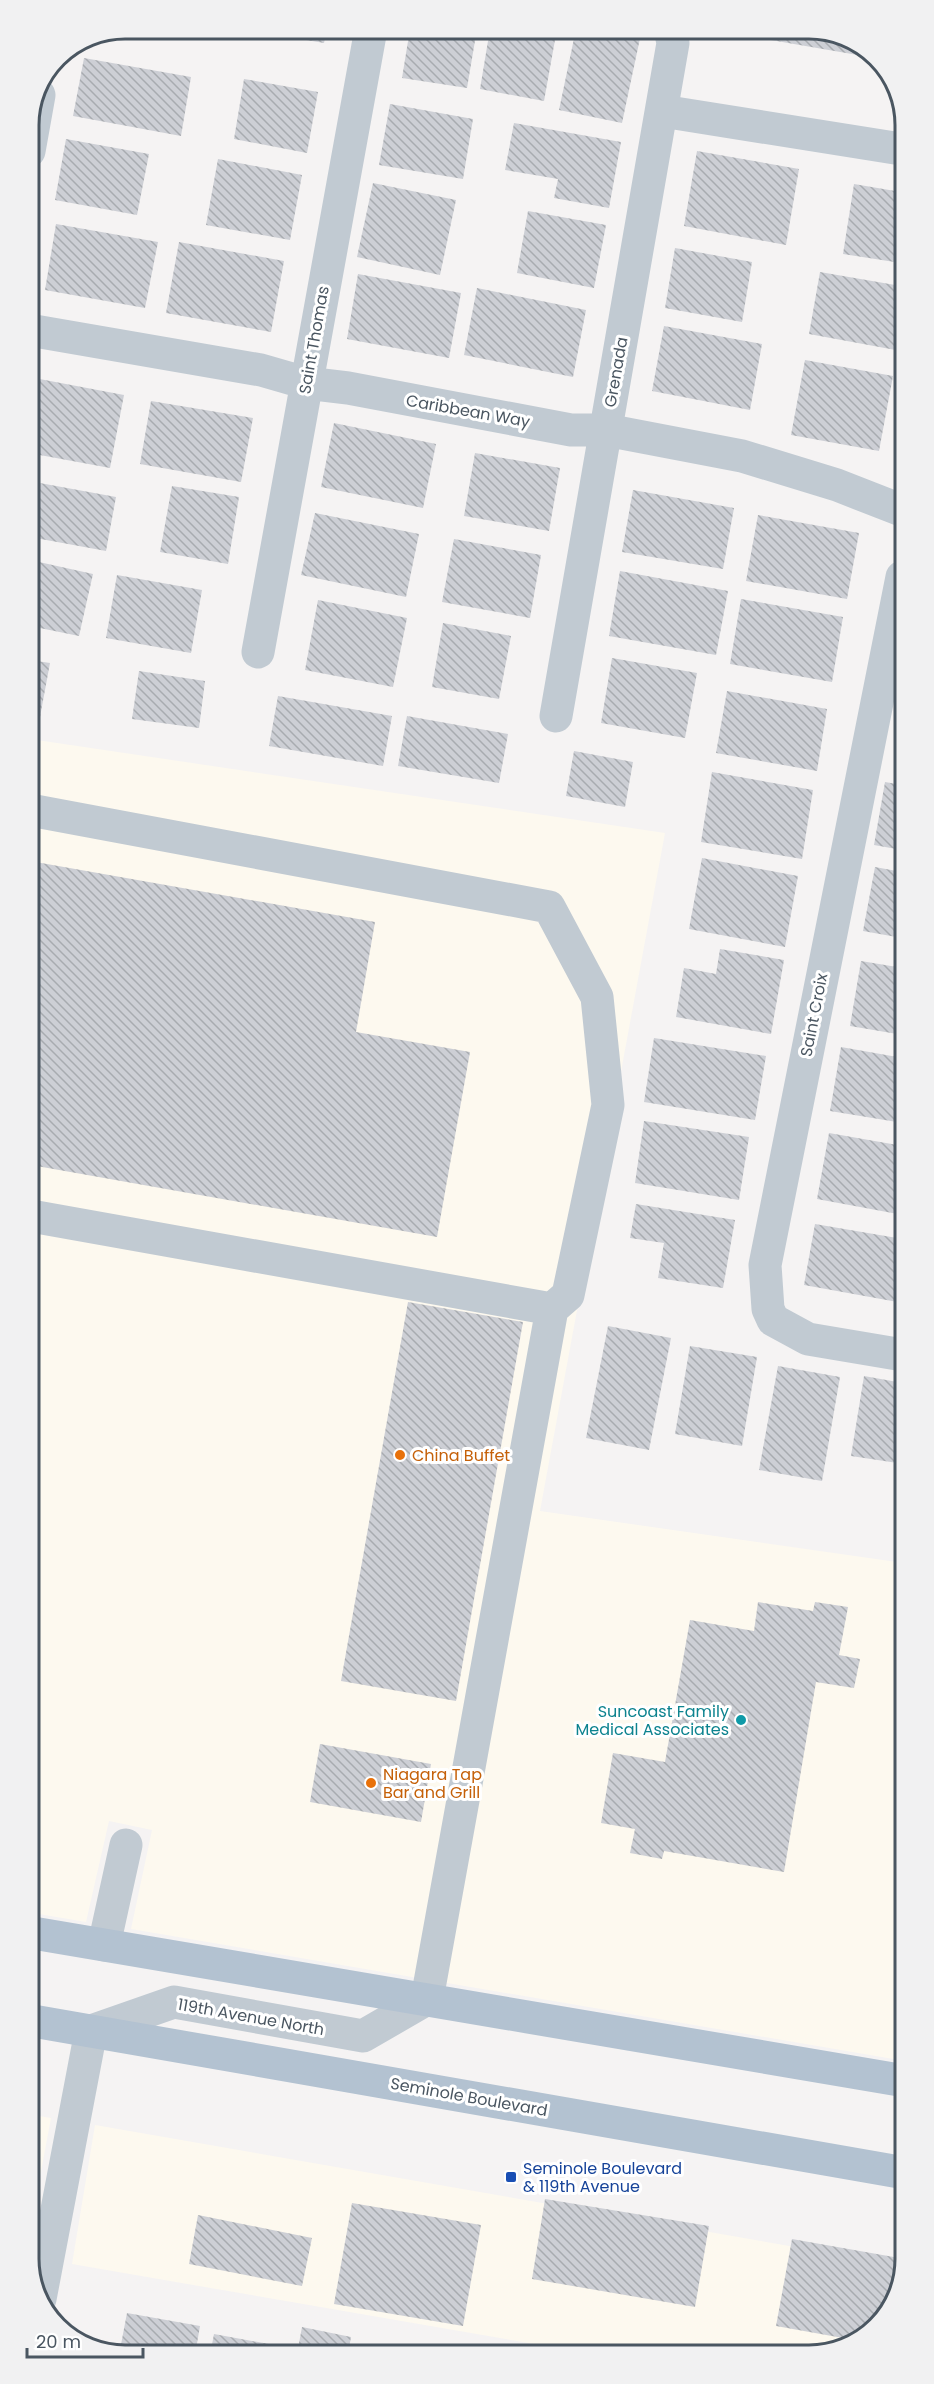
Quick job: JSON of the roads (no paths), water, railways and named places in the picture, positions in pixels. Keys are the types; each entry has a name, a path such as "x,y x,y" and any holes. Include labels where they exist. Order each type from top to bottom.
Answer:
{"main road":[{"path":"39,1934 895,2079"},
{"name":"Seminole Boulevard","path":"39,2022 895,2171"}],"street":[{"name":"Saint Thomas","path":"258,651 369,39"},
{"name":"Grenada","path":"556,716 662,111 672,39"},
{"path":"662,111 895,148"},
{"name":"Caribbean Way","path":"39,332 261,370 306,383 348,388 571,430 606,430 742,456 837,484 895,507"},
{"name":"Saint Croix","path":"895,612 765,1265 768,1309 773,1320 808,1339 895,1354"},
{"path":"39,812 549,907 597,997 608,1105 567,1295 552,1309 427,1999"},
{"path":"39,1217 552,1309"},
{"path":"105,1945 126,1845"},
{"name":"119th Avenue North","path":"91,2031 174,2002 363,2036 427,1999"},
{"path":"41,2276 44,2219 91,2031"}],"place":[{"name":"China Buffet","path":"400,1455"},
{"name":"Suncoast Family Medical Associates","path":"741,1720"},
{"name":"Niagara Tap Bar and Grill","path":"371,1783"},
{"name":"Seminole Boulevard & 119th Avenue","path":"511,2177"}]}
